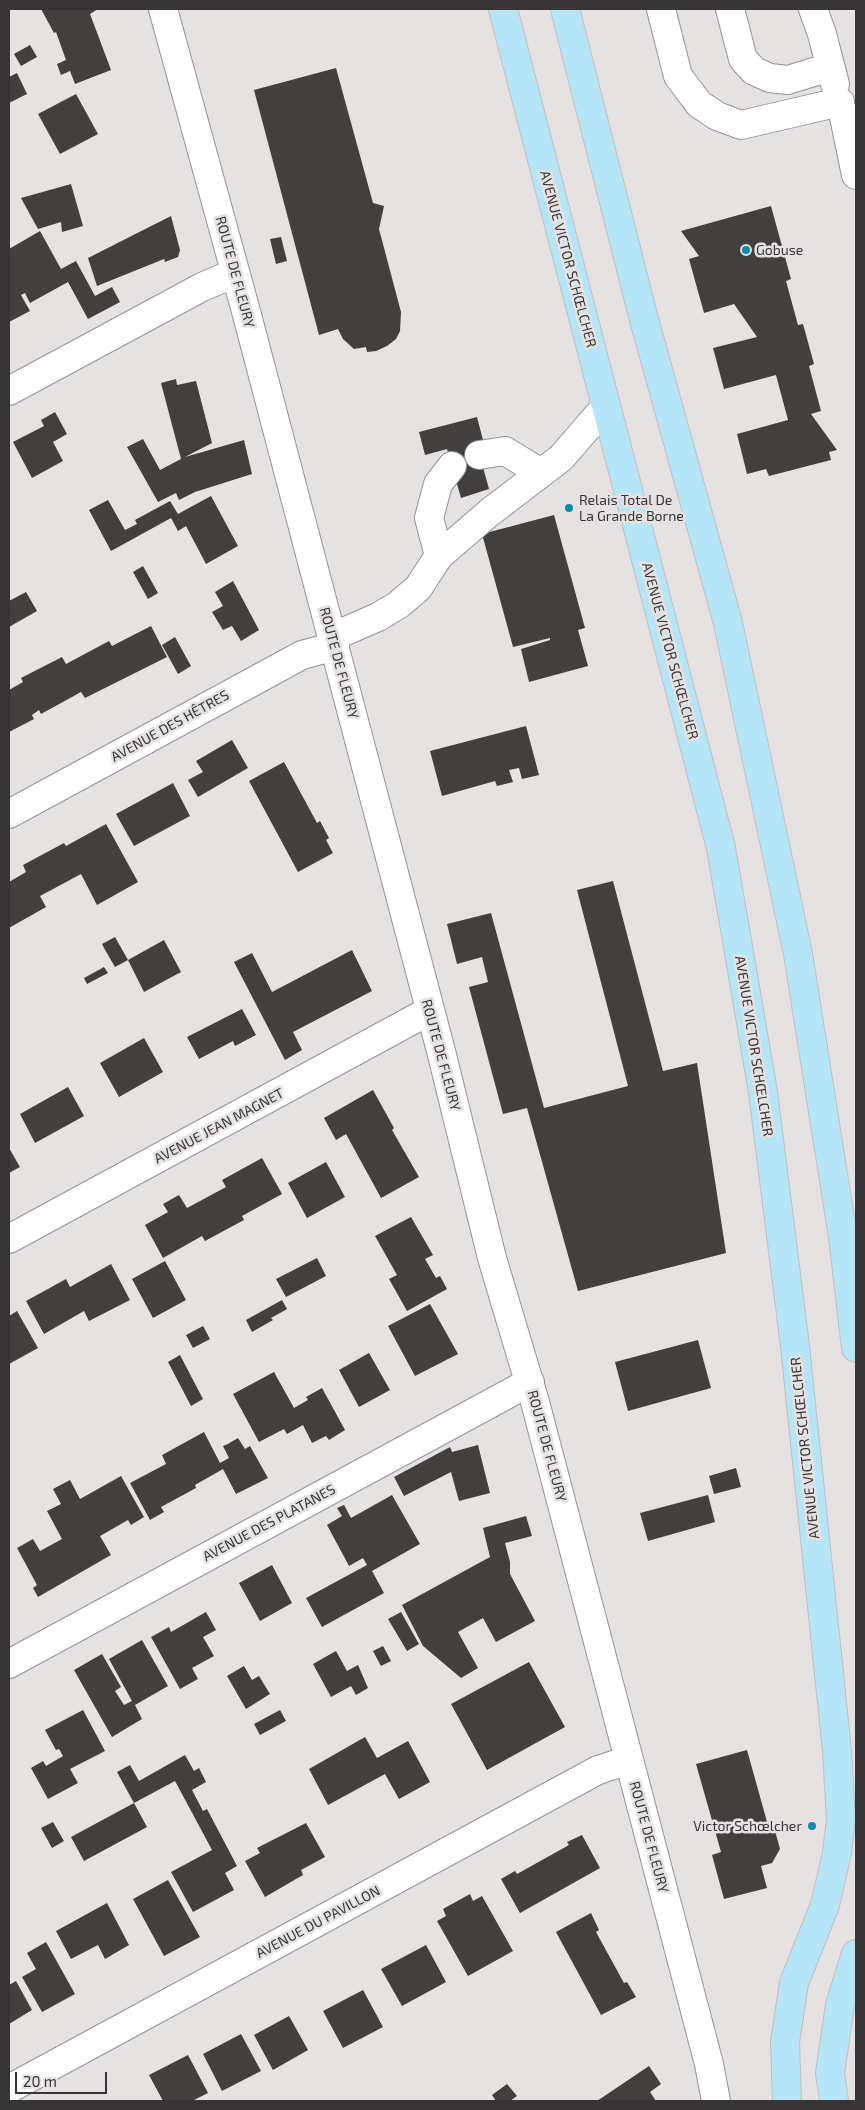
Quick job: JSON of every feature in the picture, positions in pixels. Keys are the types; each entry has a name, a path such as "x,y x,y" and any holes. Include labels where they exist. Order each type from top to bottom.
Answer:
{"main road":[{"name":"AVENUE VICTOR SCHŒLCHER","path":"503,9 721,848 763,1092 796,1356 837,1751 841,1819 837,1853 825,1905 794,1983 785,2042 787,2101"},
{"path":"565,9 644,321 730,633 798,954 843,1237 856,1348"},
{"path":"834,2101 830,2073 840,2005 856,1954"}],"street":[{"name":"ROUTE DE FLEURY","path":"163,9 235,273 441,1051 492,1258 530,1382 709,2064 716,2101"},
{"path":"661,9 678,76 699,104 717,116 741,125 846,108"},
{"path":"730,9 743,59 754,71 770,78 788,80 830,66"},
{"path":"813,9 830,66 846,108 856,175"},
{"path":"9,391 202,287 235,273"},
{"name":"AVENUE DES HÊTRES","path":"9,814 302,654 333,641 398,606 418,588 439,556 468,530 561,458 606,406"},
{"path":"479,455 506,451 541,473"},
{"path":"439,556 429,518 438,484 452,466"},
{"name":"AVENUE JEAN MAGNET","path":"9,1239 430,1011"},
{"name":"AVENUE DES PLATANES","path":"9,1664 530,1382"},
{"name":"AVENUE DU PAVILLON","path":"9,2089 598,1770 629,1760"}],"building":[{"path":"41,9 98,9 90,14 111,70 75,84 70,71 61,75 57,64 66,60 56,32 54,33"},
{"path":"30,45 37,57 21,66 14,54"},
{"path":"336,68 373,203 384,206 379,229 401,312 400,331 396,339 376,351 367,352 366,347 354,349 343,339 338,329 319,335 254,90"},
{"path":"17,73 27,94 9,103 9,77"},
{"path":"76,94 98,134 60,154 38,114"},
{"path":"71,184 83,226 62,232 61,222 38,229 21,198"},
{"path":"771,206 791,279 786,281 798,325 803,324 814,364 809,366 821,411 811,414 837,450 829,452 831,460 769,476 766,469 747,474 737,434 788,420 776,375 724,389 713,348 757,337 734,304 704,313 689,259 699,256 681,231"},
{"path":"171,216 180,250 178,257 165,262 164,259 97,286 88,258"},
{"path":"40,231 61,269 76,261 95,296 112,287 120,302 88,319 68,282 30,303 25,293 21,295 30,311 9,322 9,249"},
{"path":"281,237 287,261 276,264 270,239"},
{"path":"176,379 177,385 196,381 212,443 185,457 244,440 252,474 195,492 179,500 176,493 158,502 127,447 143,439 160,470 181,459 161,383"},
{"path":"55,412 67,434 53,442 63,461 32,478 13,442 44,426 41,420"},
{"path":"477,417 483,440 476,442 489,489 461,498 447,449 425,455 419,432"},
{"path":"211,496 238,546 206,564 186,526 178,531 171,518 111,551 89,510 108,500 125,530 137,524 135,520 170,501 178,514"},
{"path":"554,515 585,628 578,630 588,666 529,682 521,649 550,640 550,638 513,647 482,534"},
{"path":"143,566 158,593 148,599 133,572"},
{"path":"233,581 259,630 241,641 232,626 223,630 212,612 223,606 215,592"},
{"path":"26,592 37,611 9,627 9,601"},
{"path":"151,626 167,657 85,698 81,692 41,714 39,710 32,715 34,719 9,732 9,690 23,682 21,678 62,657 66,664 109,641 112,646"},
{"path":"175,637 191,666 178,674 162,645"},
{"path":"526,726 539,775 522,779 519,768 509,770 513,782 497,786 495,781 442,796 430,751"},
{"path":"232,740 248,768 198,797 188,780 203,772 196,761"},
{"path":"284,762 317,823 320,821 329,838 326,840 333,853 298,872 249,781"},
{"path":"173,783 190,816 134,846 116,814"},
{"path":"106,824 138,882 97,905 81,874 40,896 46,907 9,928 9,882 26,872 23,865 64,843 66,846"},
{"path":"613,881 663,1071 697,1063 726,1253 578,1291 527,1108 503,1114 469,987 488,982 482,957 457,964 447,924 491,913 544,1108 628,1086 577,890"},
{"path":"115,937 128,960 115,967 102,944"},
{"path":"164,940 181,972 144,992 128,960"},
{"path":"352,950 372,991 293,1032 302,1050 285,1060 234,962 252,953 272,992"},
{"path":"104,967 108,973 87,984 84,978"},
{"path":"242,1009 256,1035 235,1046 233,1041 199,1059 187,1037"},
{"path":"144,1038 163,1072 119,1097 100,1063"},
{"path":"68,1087 84,1116 35,1143 20,1114"},
{"path":"373,1090 394,1128 392,1130 419,1177 381,1198 346,1134 336,1140 324,1118"},
{"path":"9,1148 20,1167 9,1173"},
{"path":"262,1158 282,1194 242,1216 244,1220 205,1241 202,1236 163,1258 145,1225 168,1212 163,1204 179,1195 187,1208 226,1187 222,1180"},
{"path":"326,1162 345,1197 307,1218 288,1183"},
{"path":"411,1217 433,1255 425,1259 436,1278 440,1276 447,1289 407,1311 389,1279 397,1275 375,1236"},
{"path":"317,1258 326,1276 286,1297 276,1279"},
{"path":"165,1261 186,1300 153,1318 132,1279"},
{"path":"111,1264 130,1300 89,1321 84,1311 44,1334 26,1301 66,1279 70,1287"},
{"path":"282,1300 287,1309 271,1318 273,1320 252,1332 246,1320"},
{"path":"430,1304 458,1354 415,1376 388,1326"},
{"path":"17,1311 38,1348 9,1364 9,1316"},
{"path":"203,1326 210,1339 193,1348 186,1335"},
{"path":"698,1340 711,1388 628,1411 615,1362"},
{"path":"369,1353 390,1390 359,1407 339,1370"},
{"path":"180,1355 203,1399 191,1406 168,1362"},
{"path":"274,1372 294,1408 308,1400 306,1397 322,1388 345,1430 329,1440 326,1436 312,1443 303,1425 287,1434 284,1429 259,1442 233,1394"},
{"path":"204,1432 220,1463 229,1458 223,1446 238,1438 245,1449 250,1446 268,1478 236,1494 223,1469 195,1485 196,1488 161,1507 164,1512 150,1520 130,1483 166,1464 162,1455"},
{"path":"478,1445 490,1493 459,1501 451,1472 404,1496 394,1477 450,1447 452,1452"},
{"path":"736,1468 741,1487 714,1494 709,1476"},
{"path":"121,1476 144,1517 131,1525 128,1520 100,1536 111,1555 38,1597 33,1588 37,1585 17,1548 33,1539 40,1551 62,1539 47,1511 61,1504 53,1489 70,1480 80,1499"},
{"path":"392,1495 420,1544 372,1571 384,1593 322,1627 306,1598 367,1565 363,1558 349,1566 327,1525 342,1516 337,1508 344,1505 351,1518"},
{"path":"708,1495 715,1522 648,1541 640,1513"},
{"path":"526,1516 532,1536 505,1543 510,1562 510,1574 535,1621 496,1642 483,1618 458,1632 478,1668 461,1678 423,1646 402,1605 490,1557 483,1528"},
{"path":"272,1565 292,1603 260,1621 239,1583"},
{"path":"206,1612 216,1630 203,1637 214,1656 192,1668 198,1679 180,1689 151,1637 169,1627 171,1632"},
{"path":"401,1612 419,1644 407,1651 388,1619"},
{"path":"142,1640 168,1686 135,1705 142,1719 112,1737 74,1670 102,1654 121,1687 115,1691 124,1705 132,1701 109,1659"},
{"path":"383,1646 391,1661 381,1666 373,1651"},
{"path":"336,1651 347,1671 358,1665 368,1688 356,1695 351,1686 331,1697 313,1664"},
{"path":"529,1662 565,1727 487,1770 451,1704"},
{"path":"244,1666 252,1680 259,1676 270,1694 246,1709 227,1676"},
{"path":"83,1710 105,1751 70,1769 78,1783 48,1799 31,1768 43,1761 46,1766 63,1756 59,1749 56,1750 45,1730"},
{"path":"280,1710 286,1721 260,1735 254,1724"},
{"path":"365,1737 377,1758 408,1741 430,1782 399,1799 385,1774 328,1805 309,1769"},
{"path":"747,1750 769,1829 774,1827 780,1849 772,1863 761,1866 767,1888 724,1899 712,1855 721,1852 696,1764"},
{"path":"185,1755 194,1771 199,1768 206,1782 192,1790 203,1811 207,1809 237,1866 225,1873 234,1890 193,1912 171,1872 212,1850 175,1781 134,1803 117,1772 130,1765 139,1781"},
{"path":"134,1803 147,1827 84,1861 71,1837"},
{"path":"53,1822 64,1841 52,1848 41,1828"},
{"path":"306,1823 325,1857 301,1870 303,1875 265,1897 245,1861 260,1853 257,1848"},
{"path":"582,1835 600,1868 520,1913 501,1879 515,1871 517,1874 569,1845 567,1842"},
{"path":"168,1880 200,1937 164,1956 133,1899"},
{"path":"470,1894 473,1901 482,1896 513,1951 468,1976 437,1921 446,1916 443,1909"},
{"path":"107,1903 129,1945 105,1959 98,1945 71,1959 56,1931"},
{"path":"591,1913 599,1930 596,1932 624,1983 627,1982 636,1997 601,2015 556,1932"},
{"path":"46,1942 75,1994 42,2012 22,1977 36,1969 27,1953"},
{"path":"426,1945 446,1982 402,2006 381,1969"},
{"path":"16,1981 32,2010 9,2024 9,1985"},
{"path":"363,1990 383,2027 343,2048 323,2011"},
{"path":"289,2016 308,2050 273,2070 254,2035"},
{"path":"241,2034 261,2071 222,2091 203,2054"},
{"path":"188,2055 208,2093 192,2101 163,2101 149,2075"},
{"path":"649,2066 661,2084 650,2092 656,2101 597,2101"},
{"path":"507,2084 517,2096 510,2101 496,2101 492,2095"}],"place":[{"name":"Gobuse","path":"746,250"},
{"name":"Relais Total De La Grande Borne","path":"569,508"},
{"name":"Victor Schœlcher","path":"812,1826"}]}
